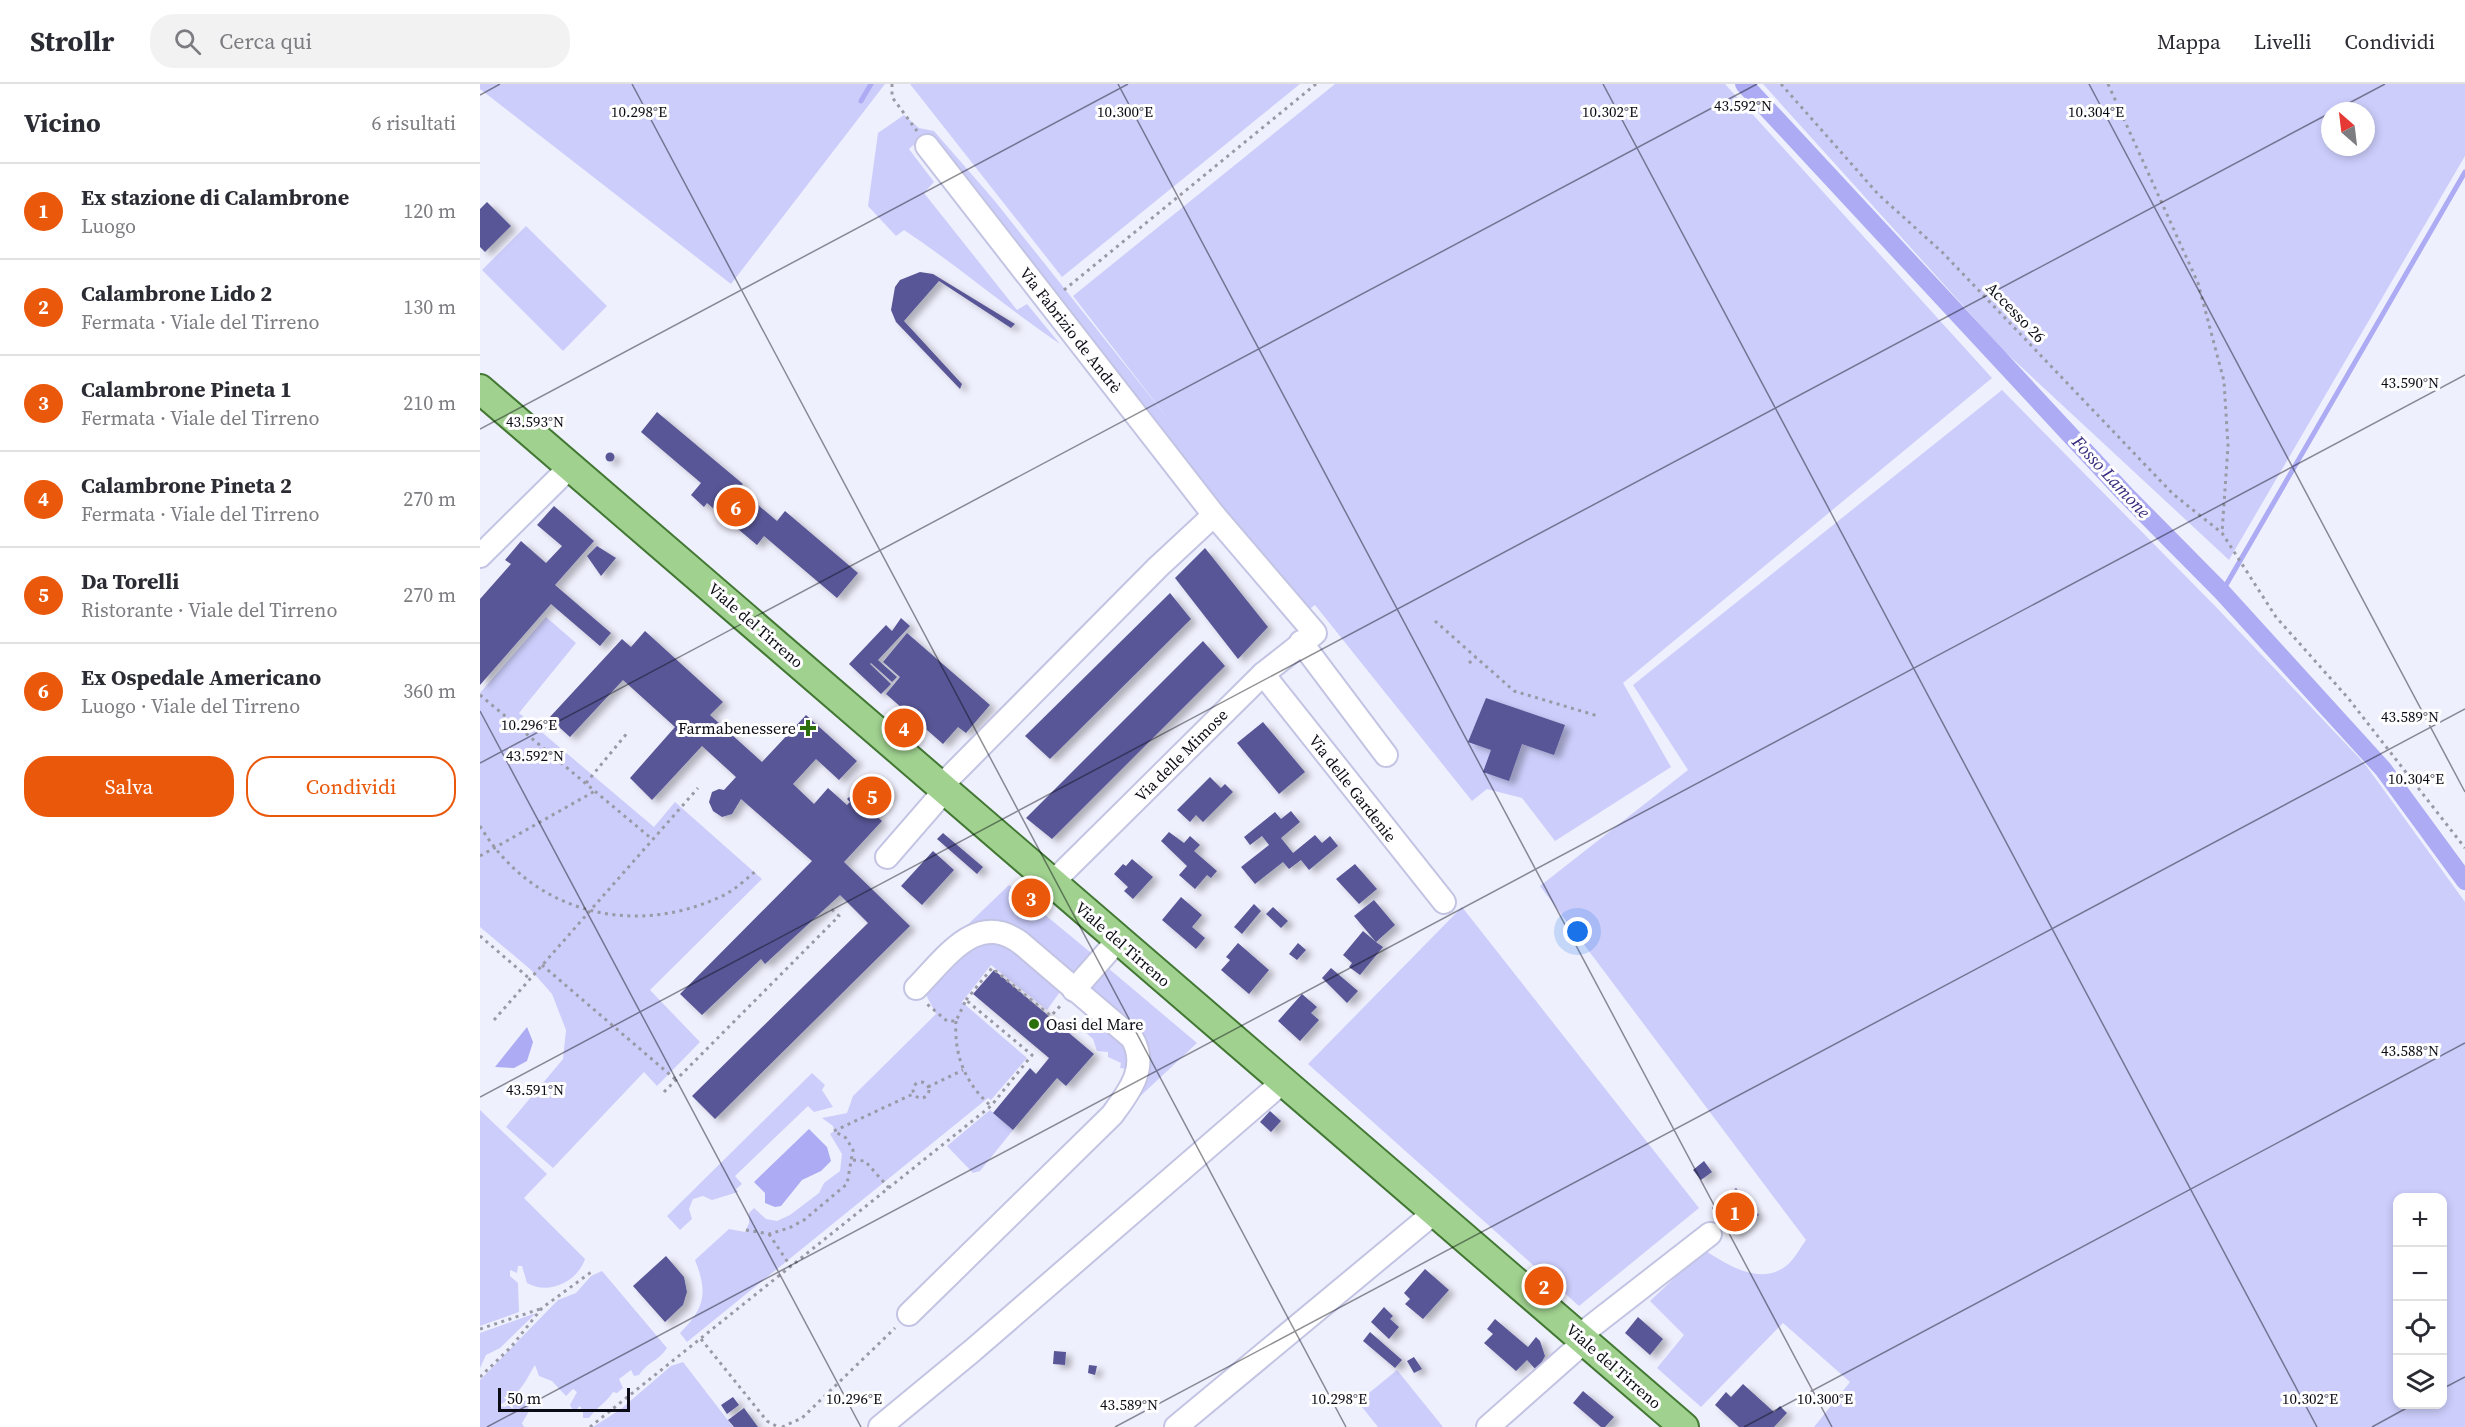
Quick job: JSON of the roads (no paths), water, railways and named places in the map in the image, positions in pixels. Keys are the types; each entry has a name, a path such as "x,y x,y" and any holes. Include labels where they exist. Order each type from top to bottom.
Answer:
{"main road":[{"name":"Viale del Tirreno","path":"480,389 1684,1427"}],"street":[{"name":"Via Fabrizio de Andrè","path":"927,146 1308,637 1386,755"},
{"path":"480,556 570,467"},
{"path":"887,857 943,788 1158,567 1214,515"},
{"name":"Via delle Mimose","path":"1052,883 1263,674 1308,637"},
{"name":"Via delle Gardenie","path":"1263,674 1444,902"},
{"path":"909,1314 1112,1115 1133,1086 1139,1065 1137,1048 1132,1038 1014,938 993,930 968,938 916,988"},
{"path":"1074,990 1118,940"},
{"path":"880,1427 972,1351 1284,1081"},
{"path":"1176,1427 1435,1212"},
{"path":"1488,1427 1582,1339 1710,1234"}],"waterway":[{"path":"861,101 871,84"},
{"name":"Fosso Lamone","path":"1744,84 2125,494 2222,592 2383,769 2465,881"},
{"path":"2222,592 2465,172"}],"place":[{"name":"Ex Ospedale Americano","path":"736,507"},
{"name":"Farmabenessere","path":"808,728"},
{"name":"Calambrone Pineta 2","path":"904,728"},
{"name":"Da Torelli","path":"872,796"},
{"name":"Calambrone Pineta 1","path":"1031,898"},
{"name":"Oasi del Mare","path":"1034,1024"},
{"name":"Ex stazione di Calambrone","path":"1735,1212"},
{"name":"Calambrone Lido 2","path":"1544,1286"}]}
